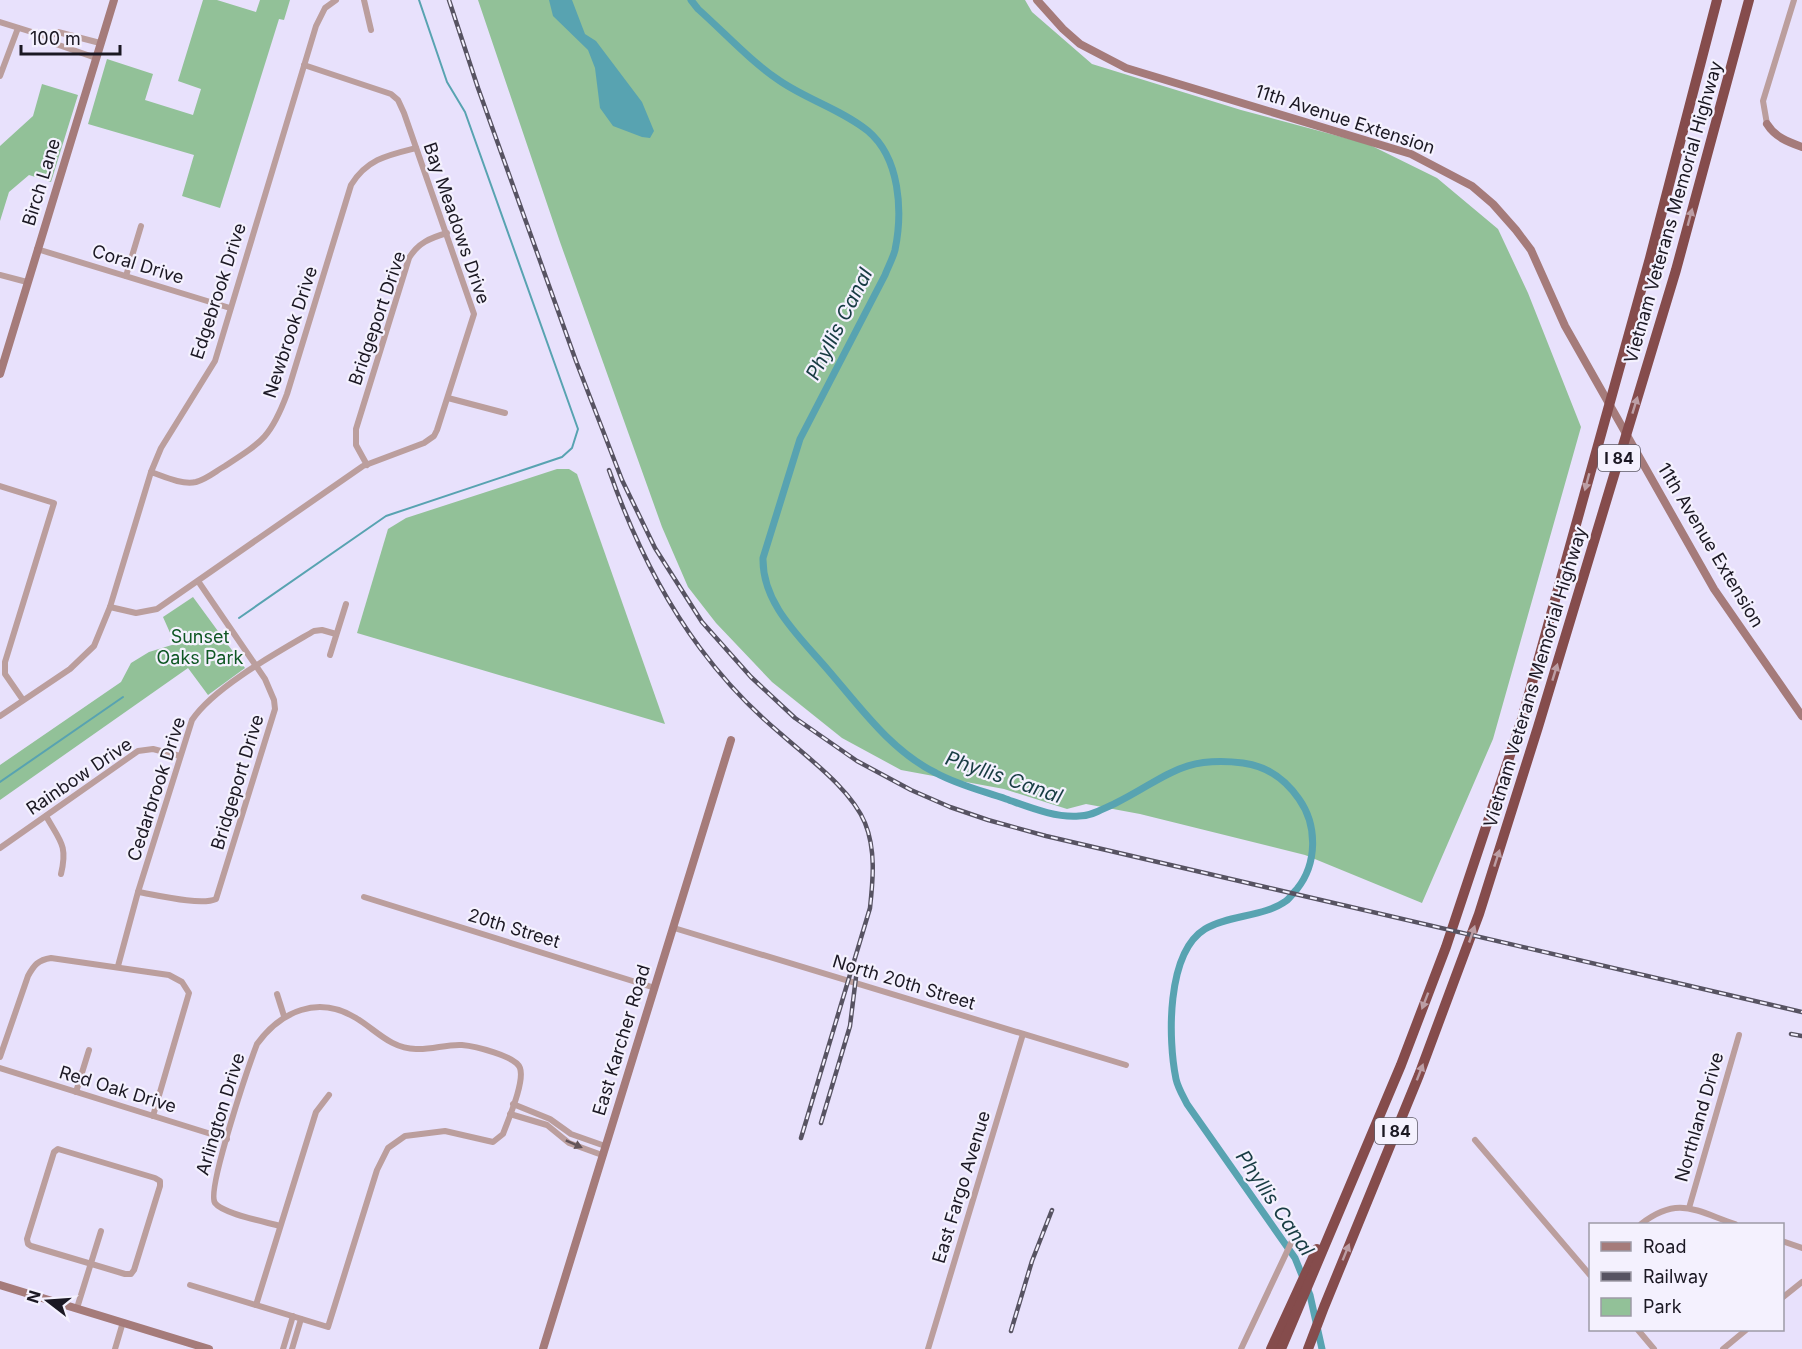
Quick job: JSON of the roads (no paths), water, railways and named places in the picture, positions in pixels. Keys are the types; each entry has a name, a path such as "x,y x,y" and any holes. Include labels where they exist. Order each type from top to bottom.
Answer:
{"highway":[{"name":"Vietnam Veterans Memorial Highway","path":"1356,1172 1446,947 1522,718 1650,258 1717,0"},
{"name":"Vietnam Veterans Memorial Highway","path":"1310,1346 1323,1307 1419,1075 1479,914 1676,270 1749,0"},
{"path":"1271,1349 1298,1300 1310,1263 1356,1172"},
{"name":"I 84","path":"1281,1349 1298,1300 1313,1276 1356,1172"}],"street":[{"name":"Birch Lane","path":"0,374 114,0"},
{"name":"Edgebrook Drive","path":"0,716 70,669 93,646 110,608 151,472 172,428 215,361 321,14 336,0"},
{"path":"364,0 371,30"},
{"name":"11th Avenue Extension","path":"1037,0 1080,44 1126,68 1412,154 1472,186 1500,212 1525,241 1538,264 1565,326 1714,589 1802,716"},
{"path":"1794,0 1763,101 1767,124 1771,131 1802,147"},
{"path":"0,22 48,37 52,43 96,58"},
{"path":"0,76 18,28"},
{"path":"48,37 58,32 100,43"},
{"name":"Bay Meadows Drive","path":"110,608 136,613 157,609 367,465 434,436 448,398 474,314 404,113 398,100 391,94 304,65"},
{"name":"Newbrook Drive","path":"151,472 176,481 195,482 206,478 266,437 278,418 287,394 351,185 359,171 366,166 399,152 416,148"},
{"path":"126,276 141,226"},
{"name":"Bridgeport Drive","path":"367,465 356,445 356,429 409,258 426,240 447,233"},
{"name":"Coral Drive","path":"37,249 230,308"},
{"path":"0,274 27,282"},
{"path":"448,398 505,413"},
{"path":"0,486 54,503 5,662 5,674 23,700"},
{"name":"Bridgeport Drive","path":"138,892 211,902 216,899 275,709 274,700 265,679 198,581"},
{"path":"330,655 345,604"},
{"name":"Cedarbrook Drive","path":"118,966 138,892 192,720 210,700 257,666 314,631 322,630 336,634"},
{"name":"East Karcher Road","path":"543,1349 730,740"},
{"name":"Rainbow Drive","path":"0,848 138,751 153,749 180,756"},
{"path":"46,816 62,844 65,855 61,874"},
{"name":"20th Street","path":"364,897 655,987"},
{"name":"North 20th Street","path":"674,928 1126,1065"},
{"path":"0,1057 28,976 37,962 51,958 170,975 182,982 189,993 153,1116"},
{"path":"278,994 285,1016"},
{"name":"Arlington Drive","path":"190,1285 328,1327 382,1156 388,1148 405,1136 436,1131 493,1142 503,1134 520,1081 520,1069 516,1062 462,1045 416,1050 405,1048 386,1040 351,1015 324,1008 296,1010 285,1016 266,1032 257,1044 213,1188 213,1202 221,1209 280,1226"},
{"name":"East Fargo Avenue","path":"928,1349 1023,1034"},
{"name":"Northland Drive","path":"1689,1208 1739,1035"},
{"path":"76,1092 89,1050"},
{"name":"Red Oak Drive","path":"0,1068 227,1138"},
{"path":"256,1305 316,1112 329,1095"},
{"path":"513,1104 550,1119 571,1134 604,1150"},
{"path":"510,1114 547,1125 569,1143 604,1150"},
{"path":"1475,1140 1589,1270"},
{"path":"58,1149 160,1181 131,1274 91,1264 28,1244 27,1239 54,1152 58,1149"},
{"path":"1642,1223 1656,1213 1682,1206 1732,1223"},
{"path":"77,1308 101,1232"},
{"path":"1241,1349 1292,1241"},
{"path":"1784,1242 1802,1248"},
{"path":"1784,1297 1802,1282"},
{"path":"0,1286 209,1349"},
{"path":"283,1349 292,1316"},
{"path":"292,1349 301,1319"},
{"path":"115,1349 123,1322"},
{"path":"1640,1331 1654,1349"},
{"path":"1723,1349 1744,1331"}],"waterway":[{"path":"239,618 386,516 562,457 572,448 578,429 465,112 447,82 419,0"},
{"name":"Phyllis Canal","path":"691,0 758,65 791,88 847,117 868,131 879,142 887,156 896,186 899,219 893,256 800,439 763,558 764,575 769,590 785,619 864,713 890,740 920,764 962,784 1042,811 1084,816 1114,804 1174,771 1188,766 1221,761 1243,763 1268,770 1294,792 1305,810 1310,821 1313,845 1304,879 1289,898 1277,906 1214,924 1192,941 1183,957 1177,977 1171,1021 1173,1062 1179,1089 1187,1104 1295,1258 1310,1295 1322,1349"},
{"path":"0,782 123,697"}],"railway":[{"path":"449,0 478,88 576,361 622,480 655,548 702,622 751,677 795,718 857,761 911,790 988,820 1046,836 1802,1012"},
{"path":"609,470 627,517 659,585 700,648 748,704 816,764 850,798 865,823 868,833 873,865 870,908 801,1138"},
{"path":"821,1123 850,1026 856,977"},
{"path":"1791,1034 1802,1036"},
{"path":"1011,1331 1032,1261 1052,1210"}],"park label":[{"name":"Sunset Oaks Park","path":"200,646"}]}
